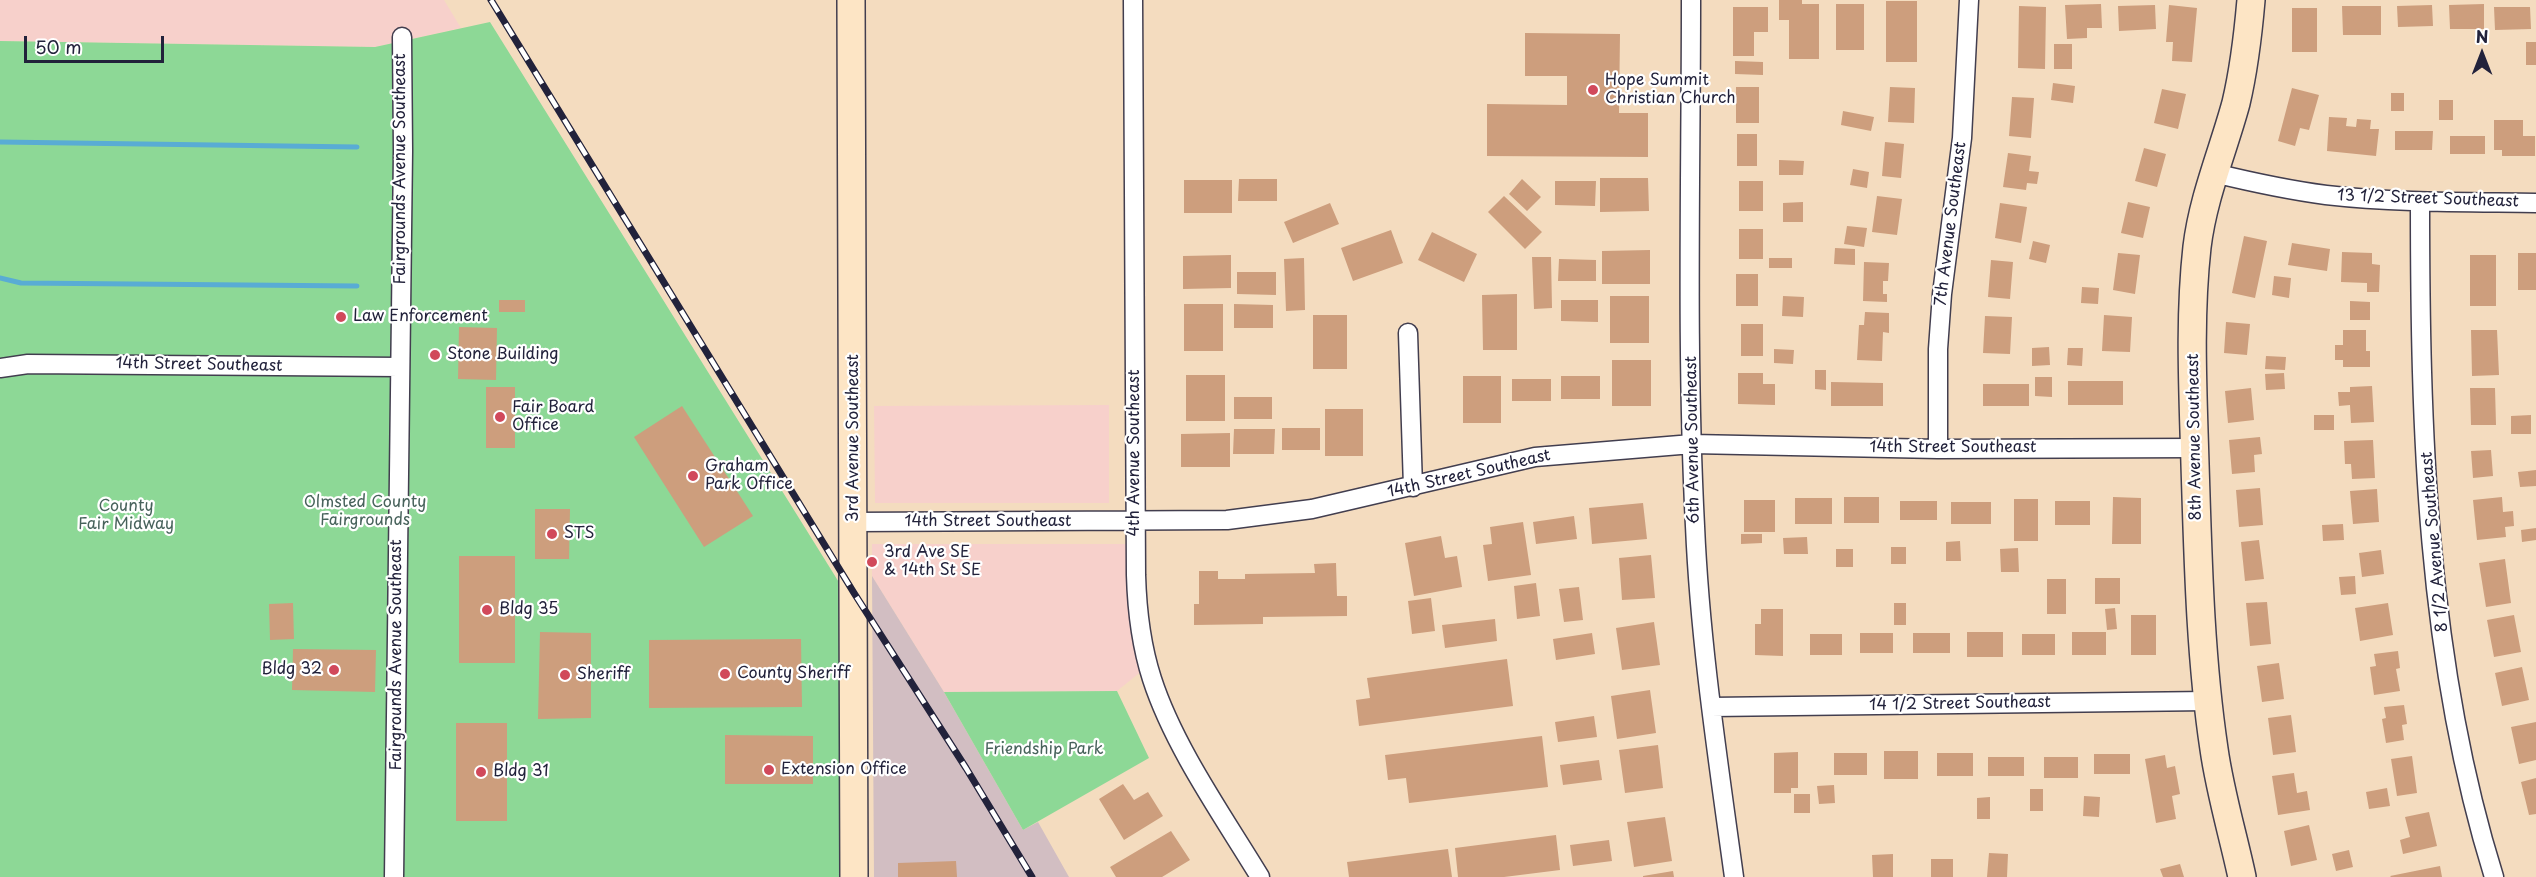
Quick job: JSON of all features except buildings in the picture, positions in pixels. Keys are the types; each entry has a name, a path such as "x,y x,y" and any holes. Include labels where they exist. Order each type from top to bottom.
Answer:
{"street":[{"name":"3rd Avenue Southeast","path":"851,0 854,877"},
{"name":"4th Avenue Southeast","path":"1133,0 1136,575 1139,625 1153,684 1174,731 1260,877"},
{"name":"6th Avenue Southeast","path":"1691,0 1692,444 1695,528 1711,707 1734,877"},
{"name":"7th Avenue Southeast","path":"1938,449 1939,338 1942,294 1962,138 1970,0"},
{"name":"8th Avenue Southeast","path":"2242,877 2214,751 2199,594 2194,448 2194,285 2199,231 2233,114 2242,72 2251,0"},
{"name":"Fairgrounds Avenue Southeast","path":"394,877 403,151 402,37"},
{"name":"13 1/2 Street Southeast","path":"2214,173 2274,187 2325,195 2420,202 2536,203"},
{"name":"8 1/2 Avenue Southeast","path":"2420,202 2423,394 2431,537 2455,714 2467,775 2494,877"},
{"path":"1408,333 1413,487"},
{"name":"14th Street Southeast","path":"0,368 28,364 399,367"},
{"name":"14th Street Southeast","path":"854,522 1192,522 1276,515 1413,487 1536,457 1692,444 1938,449 2194,448"},
{"name":"14 1/2 Street Southeast","path":"1711,707 2208,701"}],"shaded area":[{"path":"0,0 444,0 461,28 375,47 0,41"},
{"path":"1109,405 1109,503 875,503 874,406"},
{"path":"872,544 1136,544 1148,666 1117,691 944,692 872,576"},
{"path":"872,576 944,692 1023,830 1038,822 1069,877 874,877"}],"green space":[{"name":"Olmsted County Fairgrounds","path":"490,22 845,592 844,877 0,877 0,41 375,47"},
{"name":"Friendship Park","path":"1117,691 1149,758 1023,830 944,692"}],"waterway":[{"path":"0,142 357,147"},
{"path":"0,278 21,283 357,286"}],"railway":[{"path":"491,0 854,593 966,768 1032,877"}],"place":[{"name":"Hope Summit Christian Church","path":"1593,90"},
{"name":"Law Enforcement","path":"341,317"},
{"name":"Stone Building","path":"435,355"},
{"name":"Fair Board Office","path":"500,417"},
{"name":"Graham Park Office","path":"693,476"},
{"name":"STS","path":"552,534"},
{"name":"3rd Ave SE & 14th St SE","path":"872,562"},
{"name":"Bldg 35","path":"487,610"},
{"name":"Bldg 32","path":"334,670"},
{"name":"County Sheriff","path":"725,674"},
{"name":"Sheriff","path":"565,675"},
{"name":"Extension Office","path":"769,770"},
{"name":"Bldg 31","path":"481,772"}],"park label":[{"name":"County Fair Midway","path":"126,516"}]}
